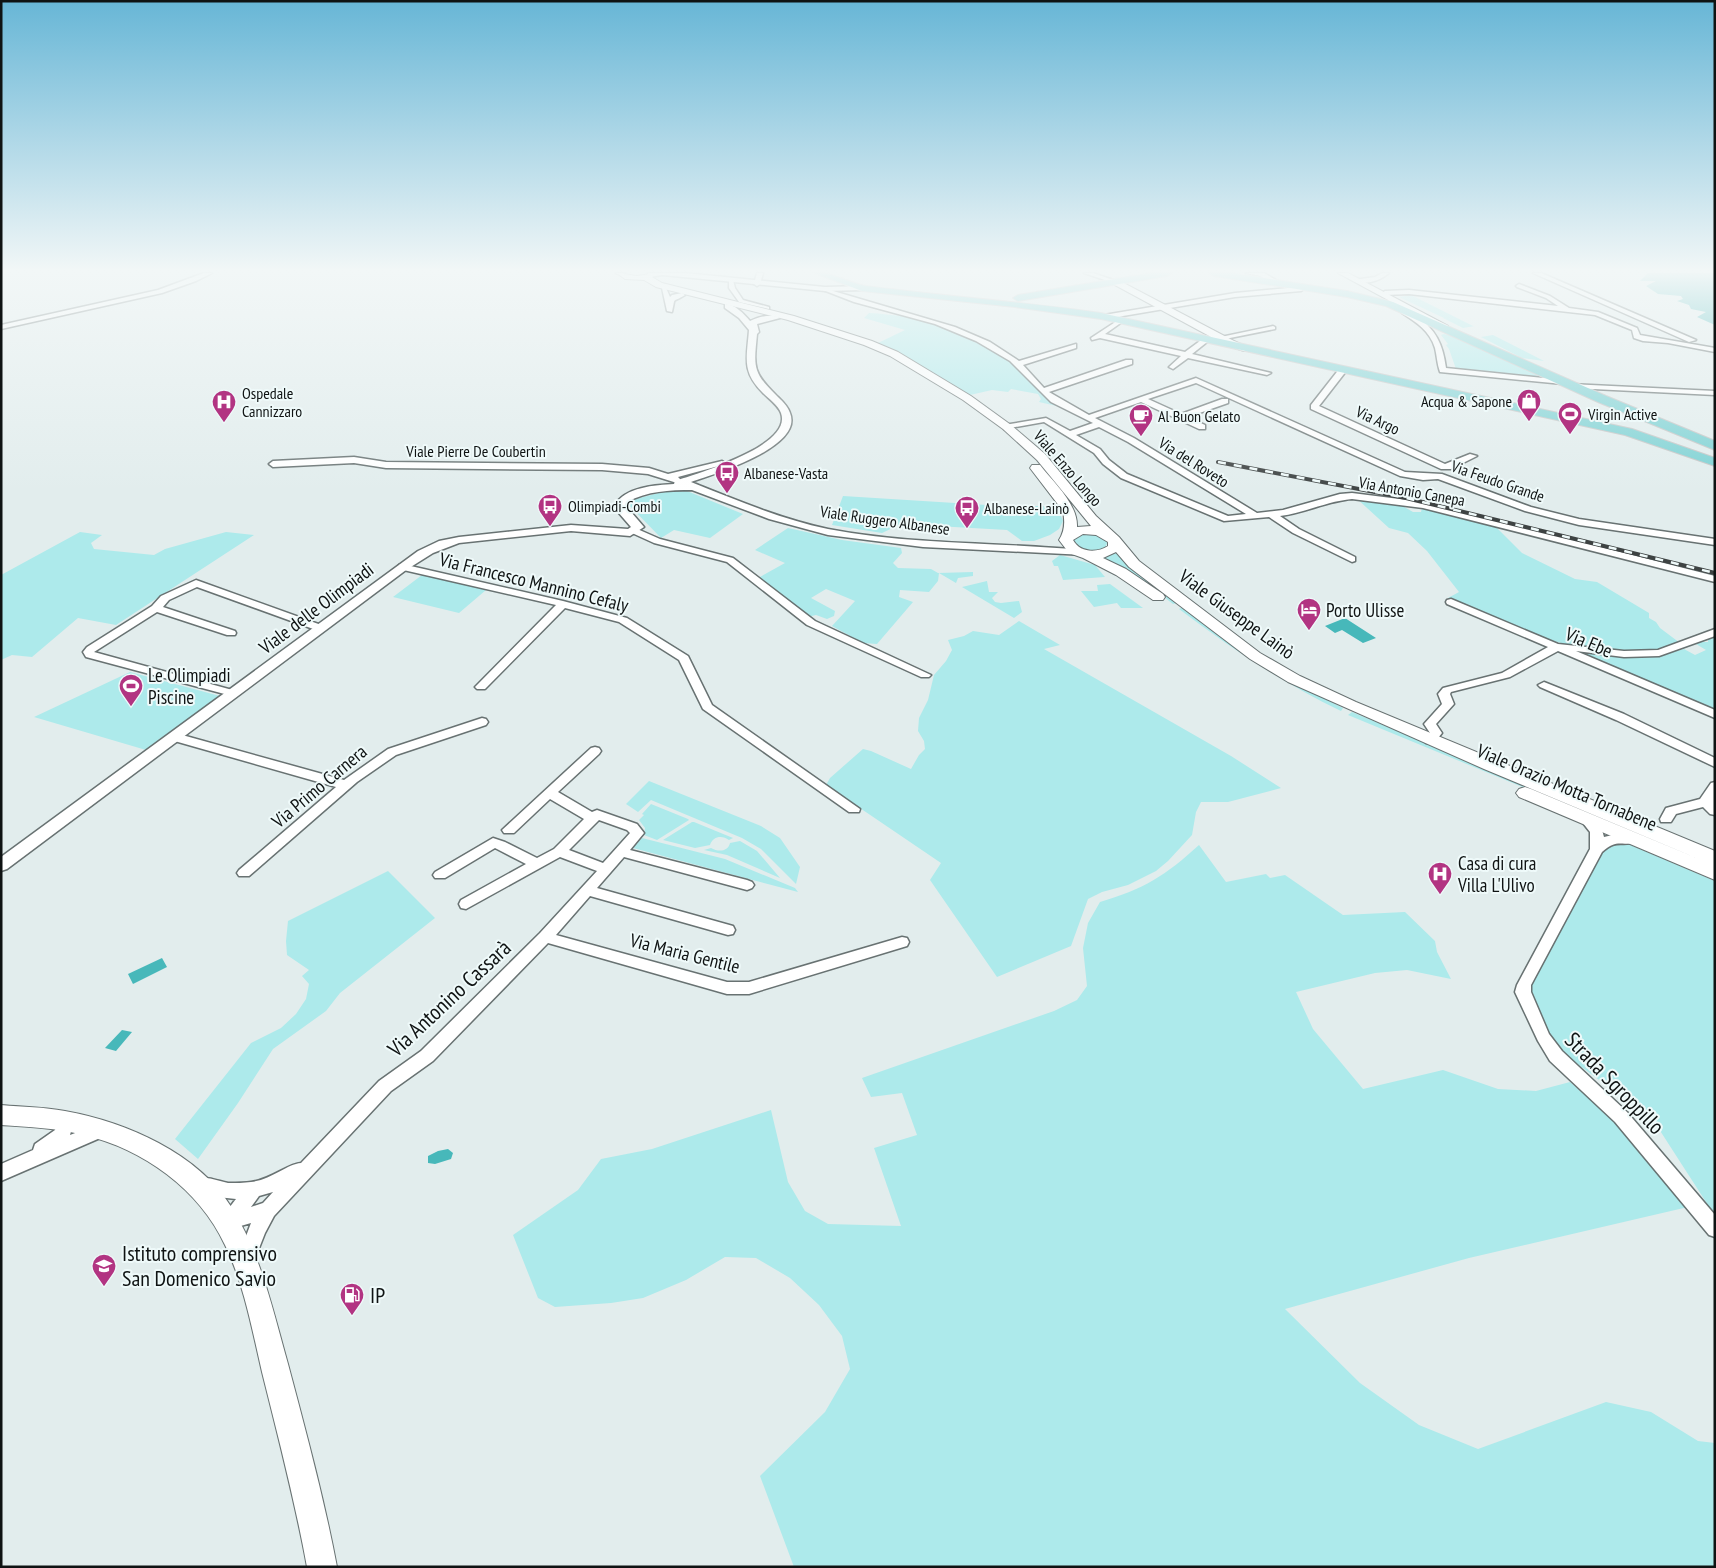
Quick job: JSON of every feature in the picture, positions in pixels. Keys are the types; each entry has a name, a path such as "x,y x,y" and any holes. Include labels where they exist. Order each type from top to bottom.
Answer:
{"main road":[{"name":"Viale Enzo Longo","path":"857,346 882,355 957,400 982,418 1028,459 1069,510 1072,520 1069,535"},
{"name":"Viale Enzo Longo","path":"875,346 967,398 1007,427 1040,457 1091,519 1112,538"},
{"path":"1235,346 1628,432 1715,462"},
{"path":"1240,346 1244,348"},
{"path":"1483,346 1602,399 1715,446"},
{"path":"1686,434 1715,452"},
{"path":"1663,443 1707,455 1715,452"},
{"path":"1086,530 1101,532 1112,538 1115,547 1108,552 1083,553 1068,545 1066,540 1069,535 1086,530"},
{"name":"Viale Giuseppe Lainò","path":"1112,538 1134,564 1255,656 1294,679 1430,740"},
{"name":"Viale Giuseppe Lainò","path":"1083,553 1142,585 1234,656 1291,691 1403,741"},
{"name":"Viale Orazio Motta Tornabene","path":"1430,740 1715,858"},
{"name":"Viale Orazio Motta Tornabene","path":"1403,741 1715,872"},
{"path":"1,1115 66,1121 101,1130 140,1146 163,1159 194,1182 214,1203 227,1222 246,1260 280,1381 312,1511 322,1567"}],"street":[{"path":"753,346 750,362 754,376 783,408 789,423 787,428 773,442 745,457 710,472 626,498 621,502 622,510 637,525 636,531 656,541 730,560 811,623 925,675"},
{"name":"Via del Roveto","path":"986,346 1018,364 1054,400 1131,440 1256,516"},
{"path":"1018,364 1072,346"},
{"path":"1139,346 1267,374"},
{"path":"1173,367 1197,346"},
{"path":"1439,346 1443,370 1568,384 1715,393"},
{"path":"1697,346 1715,350"},
{"path":"1044,391 1129,362"},
{"name":"Via Argo","path":"1343,370 1314,407 1442,472"},
{"name":"Via Feudo Grande","path":"1141,399 1196,380 1396,471 1418,477 1442,472 1528,509 1579,522 1715,542"},
{"path":"1602,399 1604,396 1668,398 1675,391"},
{"path":"1087,418 1141,399 1202,427"},
{"path":"1181,417 1225,401"},
{"name":"Via Antonio Canepa","path":"1007,427 1042,420 1050,422 1096,451 1106,462 1131,479 1227,519 1272,515 1346,496 1402,502 1490,521 1715,579"},
{"path":"1070,434 1099,424"},
{"path":"1442,472 1472,456"},
{"path":"678,482 745,457"},
{"name":"Viale Pierre De Coubertin","path":"273,464 354,460 386,465 591,466 648,471 678,482"},
{"path":"710,472 705,483 717,496"},
{"name":"Viale Ruggero Albanese","path":"678,482 757,512 826,531 912,542 1000,548"},
{"path":"1272,515 1296,531 1352,559"},
{"name":"Viale delle Olimpiadi","path":"1,865 402,567 437,546 459,540 571,528 624,534 636,531"},
{"path":"1000,548 1040,545 1069,535"},
{"path":"1000,548 1083,553"},
{"name":"Via Francesco Mannino Cefaly","path":"402,567 563,604 623,620 684,658 707,707 854,810"},
{"path":"232,693 90,655 88,652 91,648 156,608 165,598 196,583 320,628"},
{"name":"Via Ebe","path":"1451,602 1715,714"},
{"path":"481,687 563,604"},
{"path":"156,608 232,632"},
{"path":"1430,740 1436,733 1430,724 1448,704 1444,694 1447,690 1506,675 1557,647 1563,646 1624,654 1659,653 1715,632"},
{"path":"1544,685 1620,717 1715,763"},
{"name":"Via Primo Carnera","path":"244,874 345,785 392,752 482,722"},
{"path":"175,736 345,785"},
{"path":"509,830 595,751"},
{"path":"1715,786 1710,800 1715,812"},
{"path":"466,904 559,852 593,818 549,793"},
{"path":"1666,819 1671,811 1710,800"},
{"name":"Via Antonino Cassarà","path":"318,1157 385,1086 427,1056 545,937 636,836 635,829 596,814 593,818"},
{"path":"1584,817 1598,834 1597,849"},
{"path":"1597,849 1607,840 1617,837 1643,842"},
{"path":"440,875 494,843 500,844 538,865"},
{"name":"Strada Sgroppillo","path":"1597,849 1524,986 1523,992 1543,1037 1556,1056 1621,1117 1715,1229"},
{"path":"559,852 606,869"},
{"path":"622,852 746,885"},
{"path":"588,890 728,930"},
{"name":"Via Maria Gentile","path":"545,937 727,988 749,988 902,942"},
{"path":"17,1165 62,1134 66,1121"},
{"path":"1,1173 101,1130"},
{"path":"194,1182 221,1191 254,1190 276,1184 318,1157"},
{"path":"246,1260 256,1230 268,1210 318,1157"},
{"path":"227,1222 254,1190"},
{"path":"227,1222 268,1210"}],"shaded area":[{"path":"885,346 984,346 1009,360 1039,390 1061,407 1039,402 1041,399 1038,394 1011,389 1008,392 992,390 970,395 902,354"},
{"path":"1447,346 1475,346 1548,378 1456,369"},
{"path":"1499,346 1515,346 1544,361 1522,358"},
{"path":"670,490 687,491 743,514 710,538 674,530 661,538 628,504 632,500"},
{"path":"843,496 1003,506 1057,506 1063,521 1059,529 1050,535 1034,541 1022,541 1007,530 901,524 882,533 832,525"},
{"path":"1355,497 1399,504 1413,512 1421,512 1422,508 1493,524 1522,553 1575,579 1597,582 1649,613 1649,618 1680,643 1643,652 1606,651 1581,645 1577,647 1546,639 1448,598 1459,592 1427,551 1408,533 1389,528"},
{"path":"788,528 842,540 901,548 902,553 893,563 898,568 931,569 938,573 973,572 973,576 958,578 956,583 939,573 938,581 929,592 900,590 899,597 913,602 877,644 863,643 832,626 855,601 826,589 811,598 835,611 834,616 827,619 816,615 807,617 758,578 785,563 755,550"},
{"path":"80,532 102,535 91,543 94,549 154,555 165,549 226,532 254,535 116,625 78,618 32,657 12,655 1,660 1,575"},
{"path":"1093,533 1108,541 1105,548 1087,550 1079,547 1072,540 1079,534"},
{"path":"1117,553 1124,562 1177,603 1173,604 1147,584 1101,557"},
{"path":"1060,555 1095,565 1105,577 1063,580 1058,566 1054,566 1052,561"},
{"path":"422,575 486,590 459,613 393,597"},
{"path":"987,581 989,592 998,592 992,598 995,602 1019,601 1022,612 1014,618 962,587"},
{"path":"1110,584 1143,608 1121,608 1117,603 1094,607 1081,591 1098,591 1097,585"},
{"path":"1183,607 1301,687 1343,708 1341,711 1319,700 1257,664 1179,609"},
{"path":"1345,618 1376,638 1363,643 1342,630 1335,633 1325,626"},
{"path":"1019,621 1060,645 1044,649 1231,756 1281,788 1228,802 1201,802 1196,812 1192,835 1168,861 1156,871 1128,885 1102,892 1088,899 1071,946 997,977 930,880 941,863 826,785 830,778 863,749 911,769 925,749 924,741 918,731 919,718 928,700 934,675 946,661 952,650 948,640 964,636 973,631 999,635"},
{"path":"1715,635 1715,711 1571,650 1599,654 1642,656 1670,653 1684,649 1695,655 1706,650 1696,644 1708,642 1708,639"},
{"name":"Le Olimpiadi Piscine","path":"130,672 220,696 146,750 34,717"},
{"path":"1352,712 1563,800 1561,803 1348,715"},
{"path":"649,781 761,826 780,838 800,867 796,884 761,849 742,838 651,800 638,812 626,804"},
{"path":"651,804 689,820 657,840 644,835 645,828 639,820"},
{"path":"692,822 733,838 729,840 724,837 718,837 710,845 695,848 663,840"},
{"path":"642,838 725,859 795,888 798,892 633,848"},
{"path":"740,841 757,851 780,878 727,855 704,850 711,848 725,850 730,843"},
{"path":"1621,841 1715,881 1715,1216 1648,1112 1633,1099 1621,1096 1561,1052 1551,1039 1529,987 1602,851 1608,845"},
{"path":"1199,845 1226,882 1266,874 1270,878 1285,875 1343,915 1405,912 1435,941 1437,952 1451,979 1407,970 1375,973 1296,992 1313,1029 1363,1089 1443,1070 1498,1089 1536,1091 1570,1082 1624,1129 1688,1207 1469,1258 1285,1309 1360,1383 1419,1425 1478,1449 1606,1402 1651,1412 1698,1441 1715,1443 1715,1567 794,1567 760,1476 825,1412 850,1369 842,1336 819,1305 790,1278 756,1258 725,1257 686,1280 643,1298 611,1303 555,1307 538,1298 513,1235 578,1190 601,1159 652,1149 771,1110 788,1182 805,1211 828,1224 901,1226 874,1148 917,1135 902,1093 871,1097 862,1078 1054,1011 1077,1000 1087,986 1083,948 1088,923 1100,902 1129,892 1153,880"},
{"path":"388,871 435,918 340,993 326,1011 273,1049 238,1103 198,1159 175,1139 251,1043 281,1028 296,1014 306,999 309,984 302,976 309,970 287,955 288,921"},
{"path":"162,958 167,967 133,984 128,974"},
{"path":"122,1030 132,1032 116,1051 105,1048"},
{"path":"448,1149 453,1153 451,1159 435,1164 428,1163 428,1156"}],"railway":[{"path":"1218,462 1406,498 1715,573"}],"place":[{"name":"Acqua & Sapone","path":"1529,422"},
{"name":"Ospedale Cannizzaro","path":"224,423"},
{"name":"Virgin Active","path":"1570,435"},
{"name":"Al Buon Gelato","path":"1141,437"},
{"name":"Albanese-Vasta","path":"727,494"},
{"name":"Olimpiadi-Combi","path":"550,527"},
{"name":"Albanese-Lainò","path":"967,529"},
{"name":"Porto Ulisse","path":"1309,631"},
{"name":"Le Olimpiadi Piscine","path":"131,707"},
{"name":"Casa di cura Villa L'Ulivo","path":"1440,895"},
{"name":"Istituto comprensivo San Domenico Savio","path":"104,1287"},
{"name":"IP","path":"352,1316"}]}
